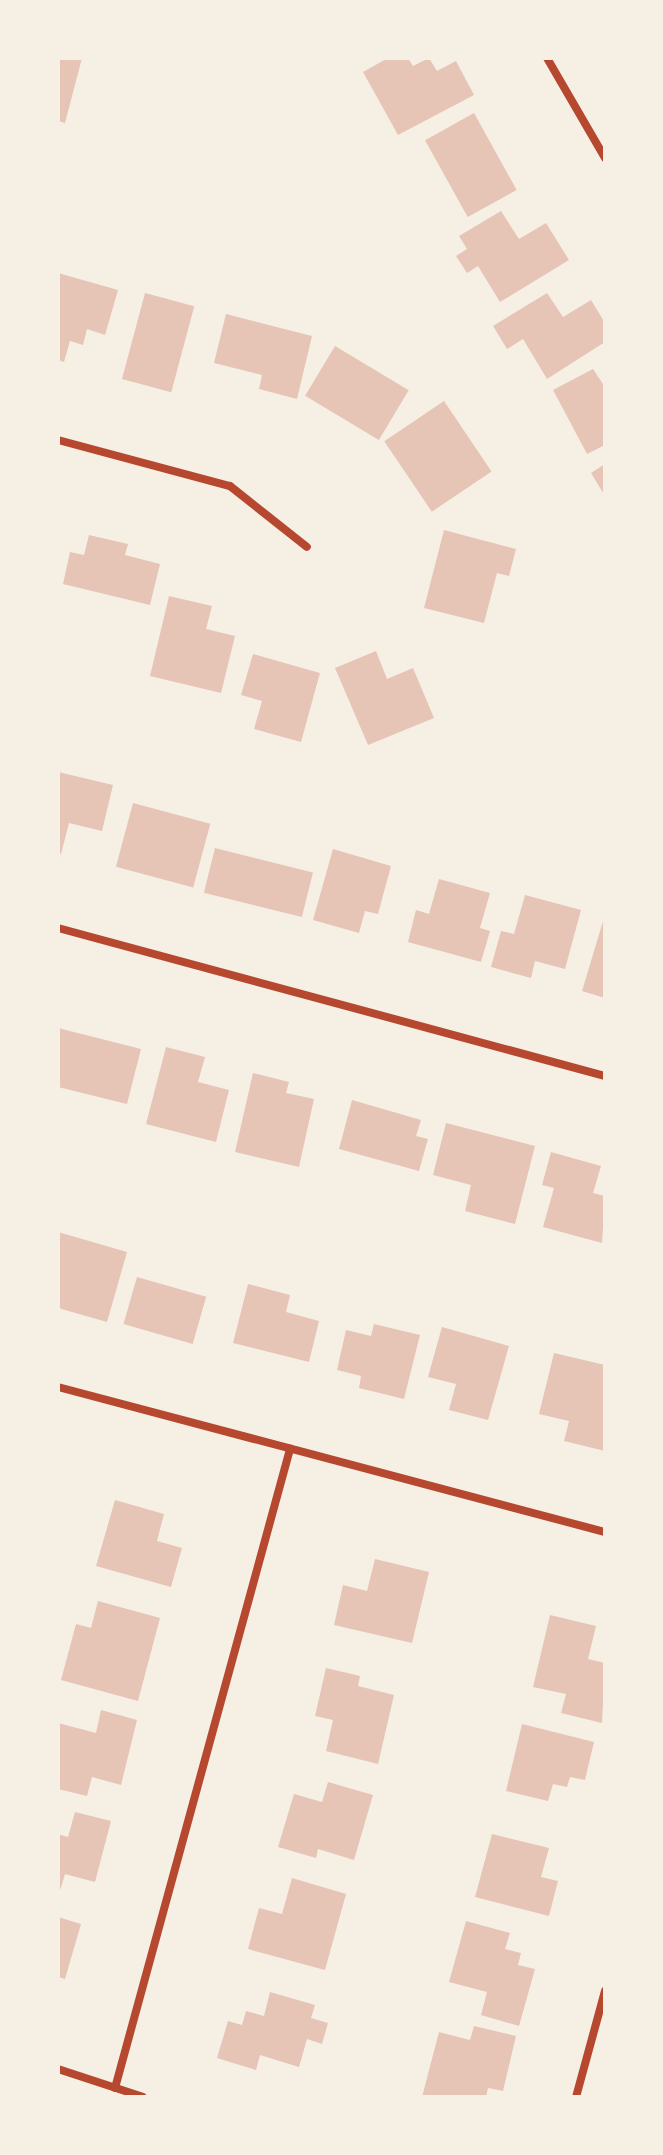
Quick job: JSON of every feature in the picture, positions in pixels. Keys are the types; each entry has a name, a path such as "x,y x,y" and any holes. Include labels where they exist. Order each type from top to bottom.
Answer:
{"street":[{"path":"547,58 605,158"},
{"path":"58,440 230,486 307,547"},
{"path":"58,928 605,1076"},
{"path":"58,1387 605,1532"},
{"path":"115,2088 290,1449"},
{"path":"576,2097 605,1991"},
{"path":"58,2069 143,2097"}],"building":[{"path":"58,58 82,58 65,123 58,121"},
{"path":"388,58 408,58 413,66 429,58 437,71 456,61 474,95 398,135 363,72"},
{"path":"474,113 517,190 468,217 425,140"},
{"path":"501,211 519,239 546,223 569,260 500,302 478,266 467,273 456,256 467,249 459,236"},
{"path":"58,273 118,290 105,335 87,329 83,345 70,341 64,362 58,360"},
{"path":"145,293 194,306 171,392 122,379"},
{"path":"547,293 563,317 591,300 605,323 605,342 547,379 523,339 507,349 493,326"},
{"path":"226,314 312,336 297,399 259,389 262,375 214,363"},
{"path":"335,346 409,390 379,440 305,396"},
{"path":"593,369 605,387 605,445 587,454 553,390"},
{"path":"444,401 492,471 432,512 384,441"},
{"path":"605,464 605,496 591,473"},
{"path":"444,530 516,549 509,576 497,573 484,623 424,608"},
{"path":"89,535 128,544 125,555 160,564 150,605 63,584 70,552 84,555"},
{"path":"169,596 212,606 206,629 235,636 221,693 150,676"},
{"path":"376,651 387,679 413,668 434,718 368,745 335,668"},
{"path":"253,654 320,673 301,742 254,729 262,701 241,695"},
{"path":"58,772 113,785 102,831 69,823 61,854 58,853"},
{"path":"133,803 210,824 193,887 116,867"},
{"path":"215,848 313,872 302,917 204,893"},
{"path":"333,849 391,866 378,914 365,911 359,933 313,920"},
{"path":"439,879 490,893 480,928 490,931 481,962 408,942 416,910 429,914"},
{"path":"525,895 581,910 565,969 535,961 531,978 491,967 501,931 514,934"},
{"path":"605,918 605,998 582,991"},
{"path":"58,1028 141,1049 127,1104 58,1087"},
{"path":"166,1047 205,1057 198,1082 229,1090 216,1142 146,1124"},
{"path":"253,1073 289,1082 286,1093 314,1099 299,1167 235,1152"},
{"path":"352,1100 421,1120 416,1136 428,1139 419,1171 339,1149"},
{"path":"446,1123 535,1146 515,1224 465,1211 471,1185 433,1175"},
{"path":"551,1152 601,1166 593,1193 605,1196 602,1243 543,1227 554,1188 542,1185"},
{"path":"58,1232 127,1252 107,1322 58,1308"},
{"path":"137,1277 206,1297 193,1344 123,1324"},
{"path":"248,1284 290,1295 286,1312 319,1321 309,1362 233,1343"},
{"path":"374,1324 420,1335 404,1399 359,1388 361,1376 337,1370 346,1330 371,1336"},
{"path":"442,1327 509,1346 488,1420 449,1410 456,1384 428,1377"},
{"path":"554,1353 605,1365 605,1451 564,1441 569,1421 539,1414"},
{"path":"115,1500 164,1514 157,1541 182,1548 171,1587 96,1566"},
{"path":"375,1559 429,1572 412,1643 334,1625 343,1585 367,1591"},
{"path":"98,1601 160,1618 138,1701 61,1680 76,1624 91,1628"},
{"path":"550,1615 596,1626 588,1659 605,1663 602,1723 561,1713 566,1694 533,1687"},
{"path":"326,1668 360,1676 358,1686 394,1695 378,1764 326,1751 333,1720 315,1716"},
{"path":"101,1710 137,1720 121,1785 92,1777 87,1796 58,1789 58,1723 96,1733"},
{"path":"522,1724 594,1742 585,1780 570,1777 567,1787 553,1784 548,1801 506,1791"},
{"path":"328,1782 373,1795 354,1860 318,1849 316,1858 278,1847 294,1794 322,1802"},
{"path":"75,1812 111,1821 95,1882 65,1874 58,1897 58,1834 68,1837"},
{"path":"492,1834 549,1848 541,1877 558,1881 549,1916 475,1897"},
{"path":"292,1878 346,1894 325,1970 248,1949 259,1908 282,1914"},
{"path":"58,1917 81,1924 65,1979 58,1977"},
{"path":"466,1921 510,1933 505,1949 521,1953 518,1965 535,1969 519,2026 481,2015 487,1992 449,1982"},
{"path":"270,1992 315,2005 311,2018 328,2023 322,2044 307,2039 299,2067 260,2055 256,2070 217,2058 228,2021 242,2025 246,2011 264,2016"},
{"path":"474,2026 516,2036 503,2091 488,2088 486,2097 422,2097 439,2032 470,2040"}]}
